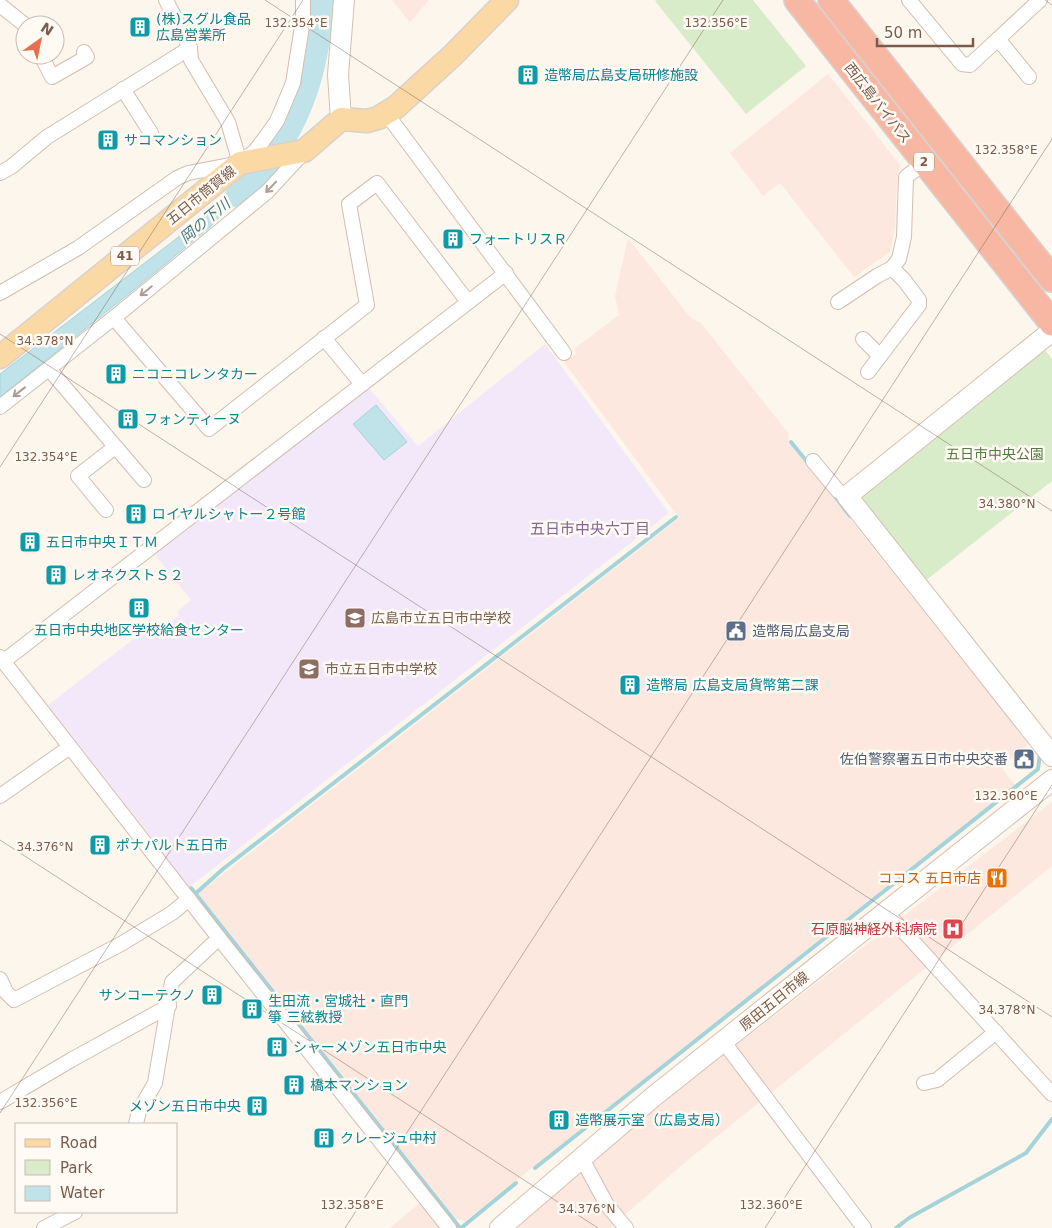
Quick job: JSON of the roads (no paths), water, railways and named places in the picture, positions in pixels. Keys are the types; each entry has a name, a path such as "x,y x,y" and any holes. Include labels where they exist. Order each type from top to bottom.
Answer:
{"highway":[{"name":"西広島バイパス","path":"797,0 1052,323"},
{"name":"西広島バイパス","path":"807,0 1052,310"},
{"name":"西広島バイパス","path":"831,0 1052,279"},
{"path":"844,0 1052,262"}],"main road":[{"path":"299,152 342,119 367,121 386,113 423,84 507,0"},
{"name":"五日市筒賀線","path":"0,357 247,162 299,152"}],"street":[{"path":"166,0 190,48 191,60 228,122 247,162"},
{"path":"0,293 85,244 177,178 188,173 247,162 277,121 285,104 300,48 303,0"},
{"path":"342,119 338,75 344,0"},
{"path":"909,0 962,64 970,65 1040,0"},
{"path":"0,5 15,17"},
{"path":"998,39 1029,77"},
{"path":"0,173 11,167 47,137 190,48"},
{"path":"46,65 52,77 87,57 84,52"},
{"path":"123,89 151,134"},
{"path":"386,113 564,353"},
{"path":"0,408 114,318 267,192 299,152"},
{"path":"838,302 892,268 899,259 904,236 906,177 925,162"},
{"path":"114,318 209,429 367,305 349,204 377,182 468,302"},
{"path":"868,372 919,305 920,300 892,268"},
{"path":"449,1228 219,938 2,659 506,273"},
{"path":"846,496 1052,332"},
{"path":"324,338 362,384"},
{"path":"863,339 880,356"},
{"path":"49,368 144,480"},
{"path":"106,510 78,476 115,447"},
{"path":"813,461 838,491 846,496 1052,756"},
{"path":"0,796 70,747"},
{"name":"原田五日市線","path":"500,1228 579,1159 723,1041 1052,780"},
{"path":"0,979 6,992 14,1000 120,944 172,913 189,899"},
{"path":"886,912 1052,1094"},
{"path":"136,1123 140,1111 155,1083 172,982 219,938"},
{"path":"0,1102 168,1006"},
{"path":"924,1083 937,1080 996,1032"},
{"path":"723,1041 864,1228"},
{"path":"579,1159 587,1168 607,1205 626,1228"},
{"path":"44,1228 73,1213"}],"water":[{"path":"258,176 210,227 0,397 0,374"},
{"path":"376,405 407,442 384,460 353,424"}],"waterway":[{"name":"岡の下川","path":"236,196 256,179 273,157 297,116 306,94 318,48 322,0"},
{"path":"791,442 808,463"},
{"path":"833,494 850,516"},
{"path":"195,894 223,869 676,517"},
{"path":"535,1168 1038,769 1040,754 1038,753"},
{"path":"191,888 460,1228"},
{"path":"896,1228 909,1218 1026,1153 1052,1119"},
{"path":"461,1228 516,1183"}],"place":[{"name":"(株)スグル食品 広島営業所","path":"140,27"},
{"name":"造幣局広島支局研修施設","path":"528,75"},
{"name":"サコマンション","path":"108,140"},
{"name":"フォートリスＲ","path":"453,239"},
{"name":"ニコニコレンタカー","path":"116,374"},
{"name":"フォンティーヌ","path":"128,419"},
{"name":"ロイヤルシャトー２号館","path":"136,514"},
{"name":"五日市中央ＩＴＭ","path":"30,542"},
{"name":"レオネクストＳ２","path":"56,575"},
{"name":"五日市中央地区学校給食センター","path":"139,608"},
{"name":"広島市立五日市中学校","path":"355,618"},
{"name":"造幣局広島支局","path":"736,631"},
{"name":"市立五日市中学校","path":"309,669"},
{"name":"造幣局 広島支局貨幣第二課","path":"630,685"},
{"name":"佐伯警察署五日市中央交番","path":"1024,759"},
{"name":"ポナパルト五日市","path":"100,845"},
{"name":"ココス 五日市店","path":"997,878"},
{"name":"石原脳神経外科病院","path":"953,929"},
{"name":"サンコーテクノ","path":"212,995"},
{"name":"生田流・宮城社・直門 箏 三絃教授","path":"252,1009"},
{"name":"シャーメゾン五日市中央","path":"277,1047"},
{"name":"橋本マンション","path":"294,1085"},
{"name":"メゾン五日市中央","path":"257,1106"},
{"name":"造幣展示室（広島支局）","path":"559,1120"},
{"name":"クレージュ中村","path":"324,1138"}],"district":[{"name":"五日市中央六丁目","path":"590,529"}],"park label":[{"name":"五日市中央公園","path":"995,454"}]}
